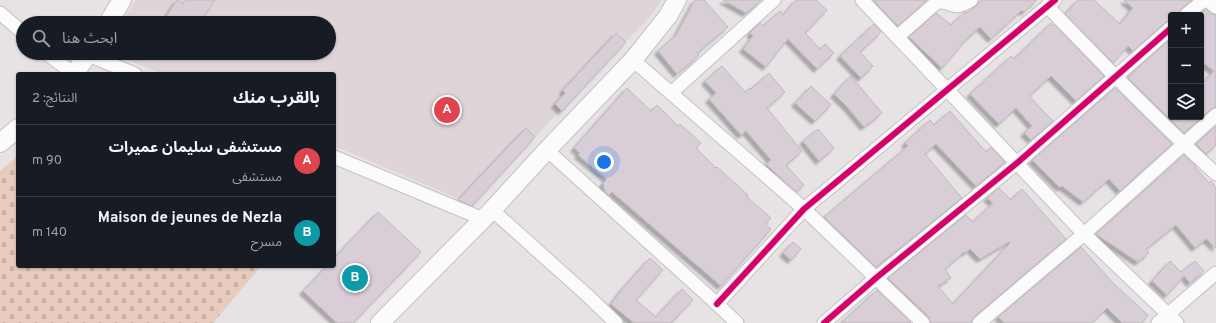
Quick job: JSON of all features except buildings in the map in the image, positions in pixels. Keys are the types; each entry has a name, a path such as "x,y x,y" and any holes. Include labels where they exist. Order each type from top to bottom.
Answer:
{"street":[{"path":"112,16 122,0"},
{"path":"380,323 488,214 633,60 668,16 677,0"},
{"path":"671,93 774,0"},
{"path":"863,0 946,90 1084,234 1173,318"},
{"path":"897,37 937,2 962,6 971,0"},
{"path":"1190,12 1204,0"},
{"path":"1207,0 1216,7"},
{"path":"717,304 804,209 1051,3 1115,77 1216,174"},
{"path":"0,13 16,27"},
{"path":"824,323 876,278 1017,163 1168,31"},
{"path":"55,60 71,72"},
{"path":"75,72 84,60"},
{"path":"102,60 130,72"},
{"path":"633,60 804,209 923,323"},
{"path":"979,323 1084,234 1216,115"},
{"path":"0,143 16,130"},
{"path":"547,150 736,323"},
{"path":"336,158 488,214 583,291 616,323"},
{"path":"1158,323 1173,318 1216,273"}],"shaded area":[{"path":"136,0 662,0 650,17 471,204 336,147 336,72 157,72 128,60 336,60 336,16 126,16"}],"green space":[{"path":"16,158 16,268 259,268 213,323 0,323 0,171"}],"cycle path":[{"path":"717,304 804,209 1055,0"},
{"path":"824,323 876,278 1017,163 1168,31"}],"place":[{"name":"مستشفى سليمان عميرات","path":"447,110"},
{"name":"Maison de jeunes de Nezla","path":"355,278"}]}
